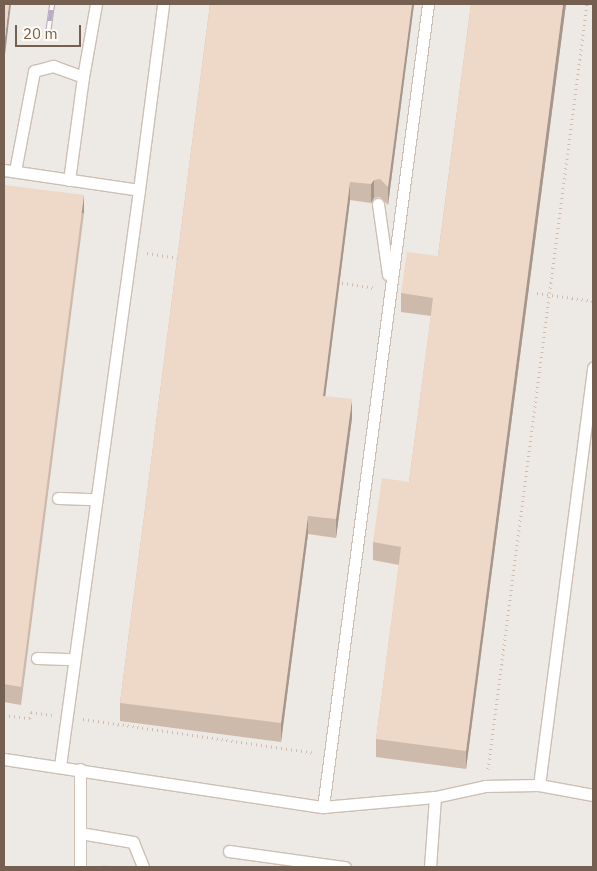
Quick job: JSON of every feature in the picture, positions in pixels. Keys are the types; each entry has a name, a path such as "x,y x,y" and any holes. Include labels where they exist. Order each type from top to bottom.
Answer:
{"lane":[{"path":"69,180 83,78 96,4"},
{"path":"60,766 163,4"},
{"path":"323,806 428,4"},
{"path":"83,78 53,66 34,71 9,170 139,190"},
{"path":"378,204 391,290"},
{"path":"539,784 593,368"},
{"path":"58,498 96,499"},
{"path":"37,658 74,659"},
{"path":"4,759 323,806 435,797 485,786 539,784 593,794"},
{"path":"80,769 80,867"},
{"path":"430,867 435,797"},
{"path":"80,833 133,842 143,867"},
{"path":"229,851 345,867"}],"path":[{"path":"485,786 587,4"},
{"path":"130,250 188,259"},
{"path":"333,281 391,290"},
{"path":"537,294 593,301"},
{"path":"4,715 30,718 30,712 330,756"}],"shaded area":[{"path":"4,4 593,4 593,867 4,867"}],"building":[{"path":"4,4 9,4 4,46"},
{"path":"210,4 412,4 388,187 380,179 374,180 371,184 350,182 323,396 352,399 336,519 308,516 281,723 120,703"},
{"path":"471,4 563,4 466,751 376,739 401,547 373,542 382,478 409,482 433,298 401,293 407,252 438,256"},
{"path":"4,185 84,195 21,687 4,684"},
{"path":"102,865 119,867 101,867"}],"railway":[{"path":"48,32 52,4"}]}
